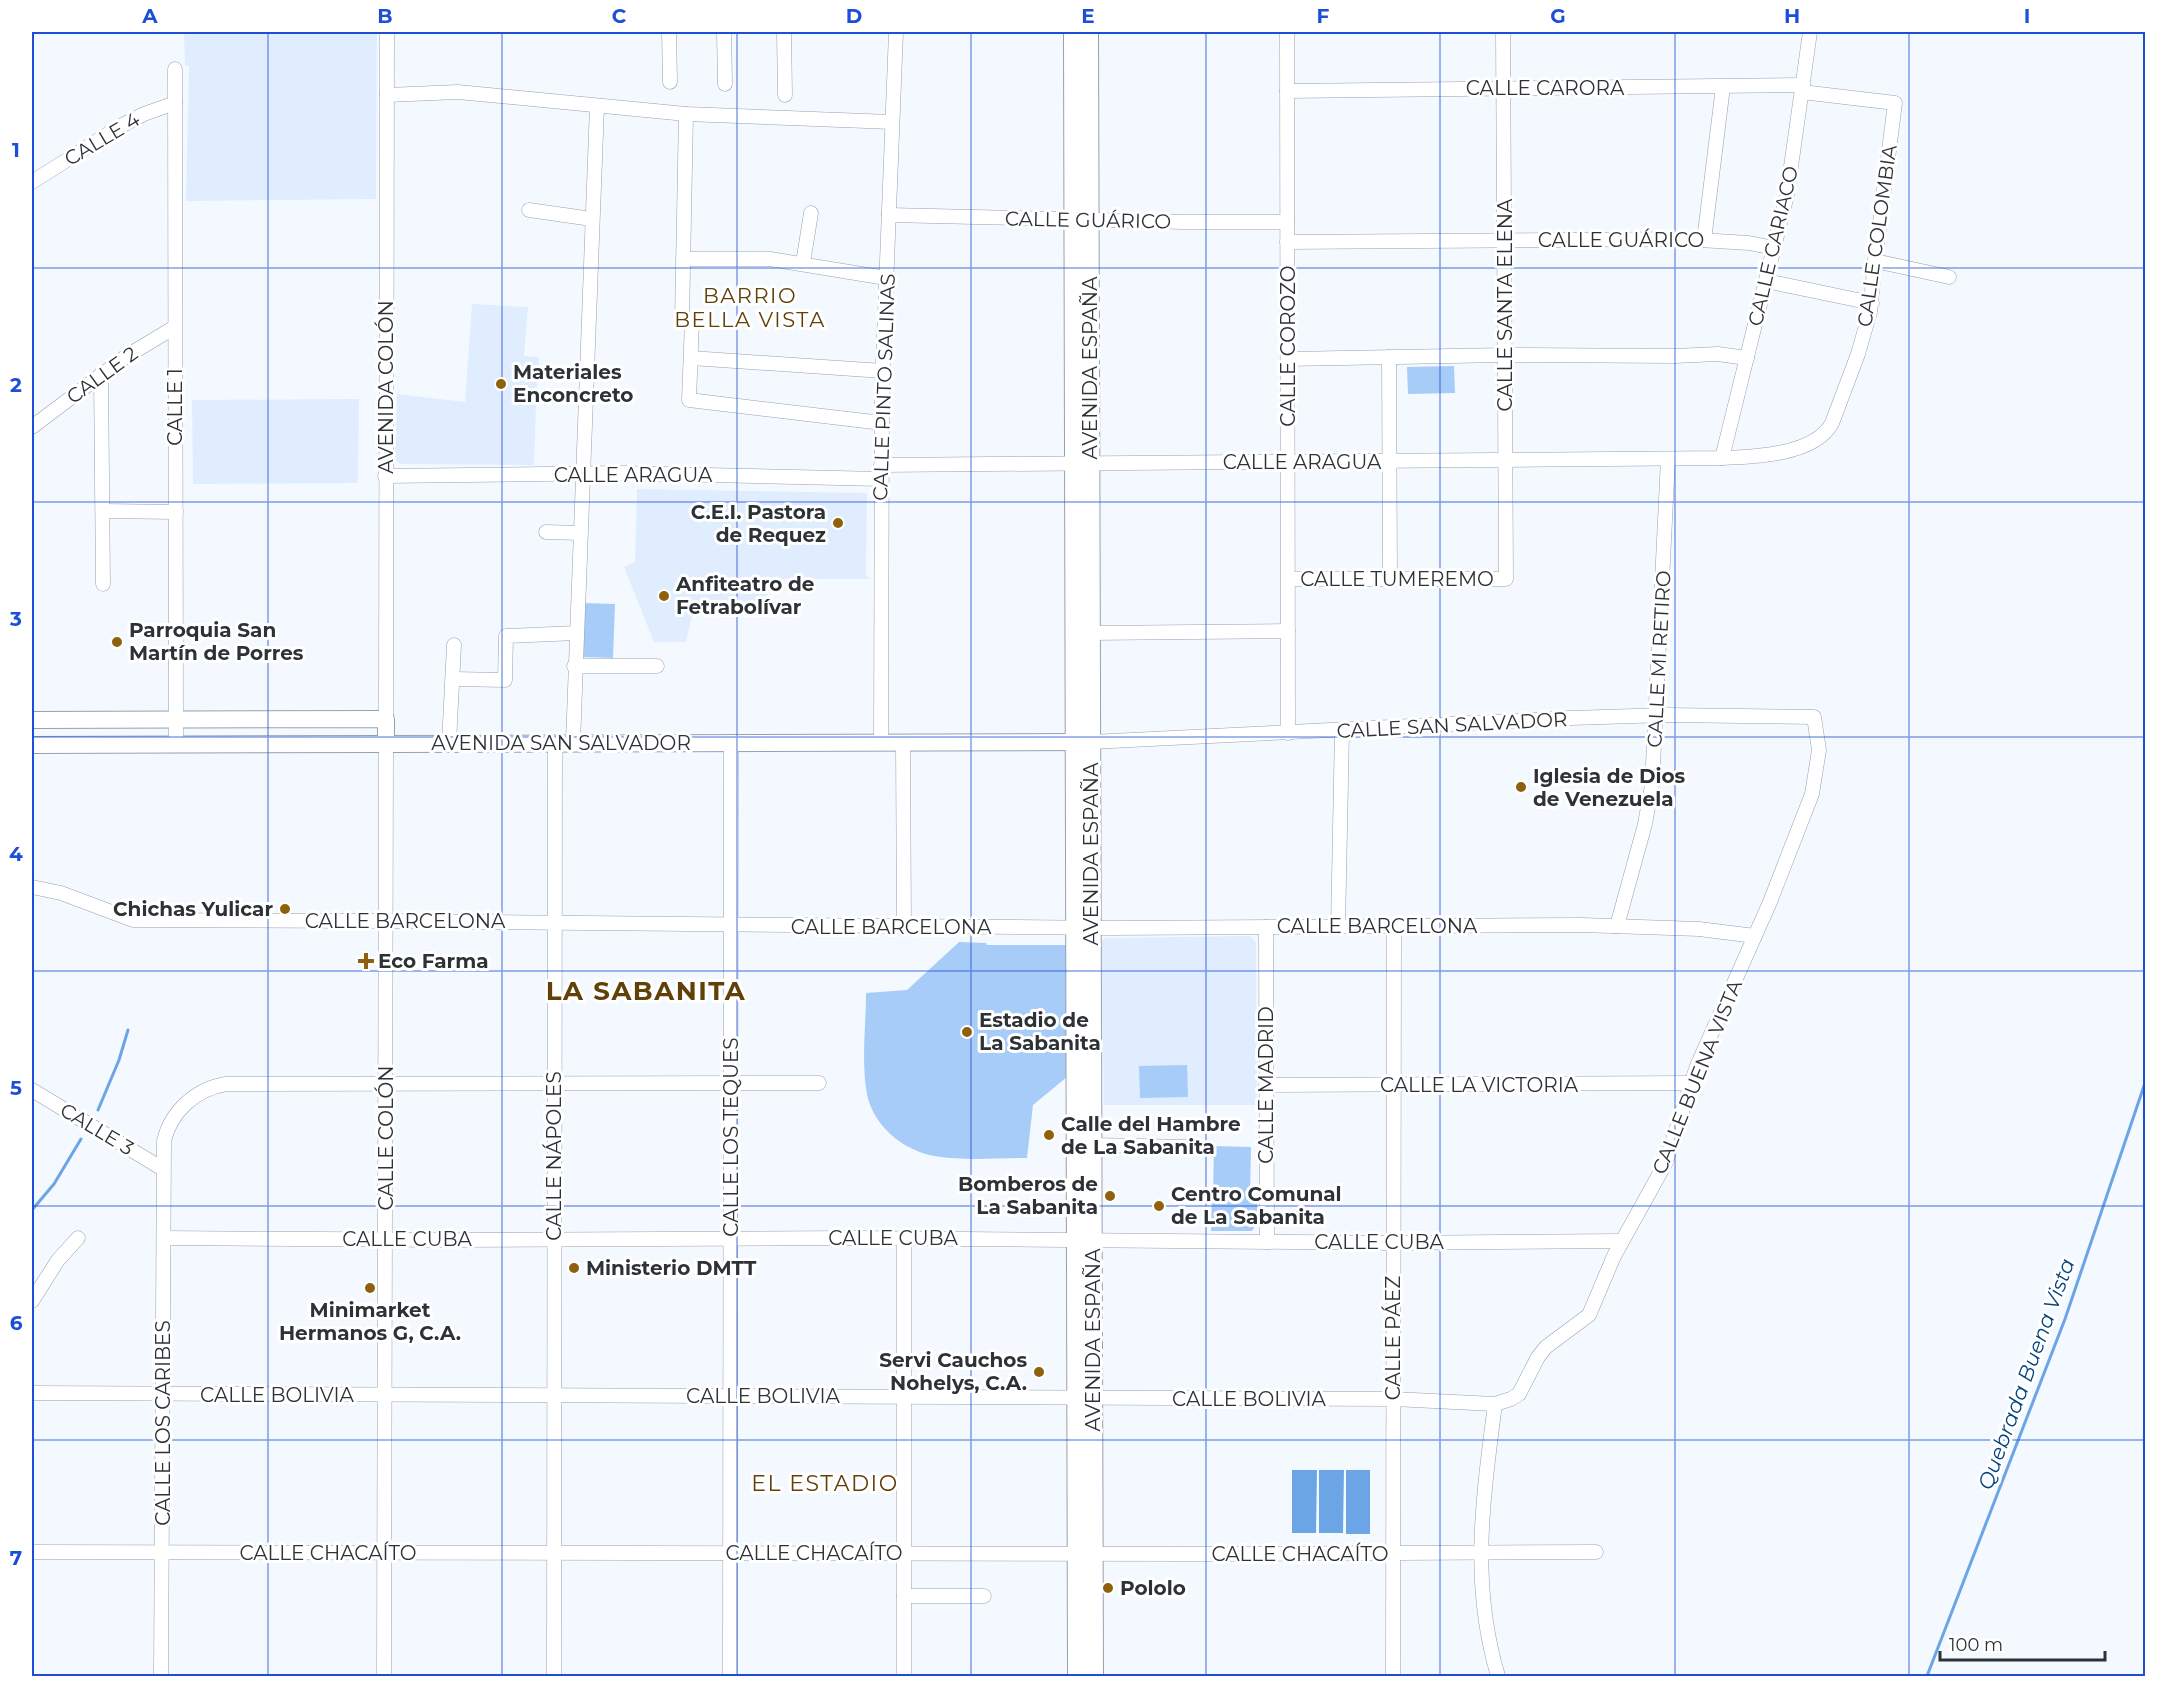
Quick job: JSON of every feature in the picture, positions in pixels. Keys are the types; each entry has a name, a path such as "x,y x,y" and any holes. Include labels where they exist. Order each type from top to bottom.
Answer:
{"main road":[{"name":"AVENIDA ESPAÑA","path":"1072,32 1082,220"},
{"name":"AVENIDA ESPAÑA","path":"1077,1677 1085,1553 1082,220 1089,32"},
{"name":"AVENIDA ESPAÑA","path":"1082,463 1091,633 1083,742"},
{"name":"AVENIDA ESPAÑA","path":"1083,928 1092,1145 1084,1241"},
{"name":"AVENIDA ESPAÑA","path":"1085,1553 1094,1677"}],"street":[{"name":"AVENIDA COLÓN","path":"386,743 387,32"},
{"path":"669,32 670,82"},
{"path":"724,32 725,84"},
{"path":"784,32 785,95"},
{"name":"CALLE PINTO SALINAS","path":"881,743 883,370 896,32"},
{"name":"CALLE COROZO","path":"1287,32 1288,733"},
{"name":"CALLE SANTA ELENA","path":"1503,32 1506,579"},
{"name":"CALLE CARIACO","path":"1722,458 1791,176 1810,32"},
{"name":"CALLE 1","path":"175,69 176,744"},
{"name":"CALLE CARORA","path":"1287,91 1504,87 1802,88 1895,103"},
{"path":"1704,240 1723,87"},
{"path":"387,95 458,92 686,114 892,122"},
{"name":"CALLE 4","path":"32,182 119,127 175,102"},
{"name":"CALLE COLOMBIA","path":"1722,458 1755,457 1777,453 1808,443 1827,431 1858,354 1872,303 1875,261 1895,103"},
{"path":"573,742 574,666 597,106"},
{"path":"686,114 682,320 692,321 689,400 882,423"},
{"path":"529,210 592,219"},
{"path":"803,263 811,213"},
{"name":"CALLE GUÁRICO","path":"889,215 1287,222"},
{"name":"CALLE GUÁRICO","path":"1287,242 1505,239 1704,240 1749,243 1774,248"},
{"path":"683,259 770,259 886,278"},
{"path":"1875,261 1949,277"},
{"path":"1766,281 1872,303"},
{"name":"CALLE 2","path":"32,427 101,374 143,345 175,327"},
{"path":"1287,359 1718,354 1747,358"},
{"path":"1389,357 1390,579"},
{"path":"691,358 883,370"},
{"path":"101,374 103,584"},
{"name":"CALLE ARAGUA","path":"386,476 881,472 1082,463 1722,458"},
{"name":"CALLE MI RETIRO","path":"1617,926 1649,805 1657,716 1668,459"},
{"path":"103,511 176,512"},
{"path":"546,532 580,533"},
{"name":"CALLE TUMEREMO","path":"1288,579 1506,579"},
{"path":"1091,633 1288,632"},
{"path":"453,679 505,680 506,636 576,633"},
{"path":"449,743 454,645"},
{"path":"574,666 657,666"},
{"name":"CALLE SAN SALVADOR","path":"1083,742 1657,716 1814,717"},
{"name":"CALLE BUENA VISTA","path":"1495,1404 1519,1394 1546,1347 1589,1316 1622,1240 1665,1164 1691,1083 1755,936 1813,788 1819,750 1814,717"},
{"path":"32,720 386,719"},
{"path":"1338,927 1342,730"},
{"name":"CALLE NÁPOLES","path":"554,1677 555,742"},
{"name":"CALLE LOS TEQUES","path":"730,1677 731,742"},
{"name":"AVENIDA SAN SALVADOR","path":"32,745 1083,742"},
{"name":"CALLE COLÓN","path":"384,1677 386,743"},
{"path":"903,743 904,927"},
{"name":"CALLE BARCELONA","path":"32,887 61,893 134,920 1083,928 1617,926 1699,929 1755,936"},
{"name":"CALLE MADRID","path":"1266,927 1267,1242"},
{"name":"CALLE PÁEZ","path":"1393,1677 1394,927"},
{"path":"163,1168 166,1128 181,1108 202,1091 226,1084 819,1083"},
{"name":"CALLE LA VICTORIA","path":"1266,1085 1691,1083"},
{"name":"CALLE 3","path":"32,1090 163,1168"},
{"path":"1092,1145 1187,1147"},
{"name":"CALLE LOS CARIBES","path":"161,1677 163,1168"},
{"path":"32,1301 58,1260 78,1238"},
{"name":"CALLE CUBA","path":"164,1238 904,1238 1393,1243 1622,1240"},
{"path":"904,1238 904,1677"},
{"name":"CALLE BOLIVIA","path":"32,1394 1393,1399 1495,1404"},
{"path":"1495,1404 1480,1554 1487,1640 1498,1677"},
{"name":"CALLE CHACAÍTO","path":"32,1552 1393,1554 1596,1552"},
{"path":"904,1596 984,1596"}],"shaded area":[{"path":"184,32 377,32 376,199 186,201 189,66 185,65"},
{"name":"Materiales Enconcreto","path":"472,304 528,307 524,356 539,357 534,465 400,464 395,459 397,394 465,402"},
{"path":"1454,366 1455,393 1408,394 1407,367"},
{"path":"359,399 358,483 193,484 192,400"},
{"path":"637,489 867,493 866,574 869,579 768,579 767,612 693,611 686,642 654,642 624,567 635,562"},
{"path":"582,603 615,604 613,658 581,657"},
{"path":"1250,936 1256,942 1257,1105 1104,1105 1101,942 1105,938"},
{"name":"Estadio de La Sabanita","path":"959,942 986,943 987,945 1069,945 1067,1077 1033,1105 1027,1158 957,1158 922,1153 891,1135 870,1106 864,1069 866,993 907,990"},
{"path":"1187,1065 1188,1097 1140,1098 1139,1066"},
{"path":"1214,1146 1251,1147 1250,1196 1257,1197 1258,1221 1252,1231 1211,1231 1212,1196 1227,1196 1213,1195"},
{"path":"1292,1470 1317,1470 1316,1533 1292,1533"},
{"path":"1319,1470 1344,1470 1343,1533 1319,1533"},
{"path":"1346,1470 1370,1470 1370,1534 1346,1534"}],"waterway":[{"path":"98,1110 119,1060 128,1030"},
{"name":"Quebrada Buena Vista","path":"1927,1676 2065,1319 2146,1080"},
{"path":"32,1210 54,1184 81,1139"}],"place":[{"name":"Materiales Enconcreto","path":"501,384"},
{"name":"C.E.I. Pastora de Requez","path":"838,523"},
{"name":"Anfiteatro de Fetrabolívar","path":"664,596"},
{"name":"Parroquia San Martín de Porres","path":"117,642"},
{"name":"Iglesia de Dios de Venezuela","path":"1521,787"},
{"name":"Chichas Yulicar","path":"285,909"},
{"name":"Eco Farma","path":"366,961"},
{"name":"Estadio de La Sabanita","path":"967,1032"},
{"name":"Calle del Hambre de La Sabanita","path":"1049,1135"},
{"name":"Bomberos de La Sabanita","path":"1110,1196"},
{"name":"Centro Comunal de La Sabanita","path":"1159,1206"},
{"name":"Ministerio DMTT","path":"574,1268"},
{"name":"Minimarket Hermanos G, C.A.","path":"370,1288"},
{"name":"Servi Cauchos Nohelys, C.A.","path":"1039,1372"},
{"name":"Pololo","path":"1108,1588"}],"district":[{"name":"BARRIO BELLA VISTA","path":"750,307"},
{"name":"LA SABANITA","path":"646,991"},
{"name":"EL ESTADIO","path":"825,1483"}]}
